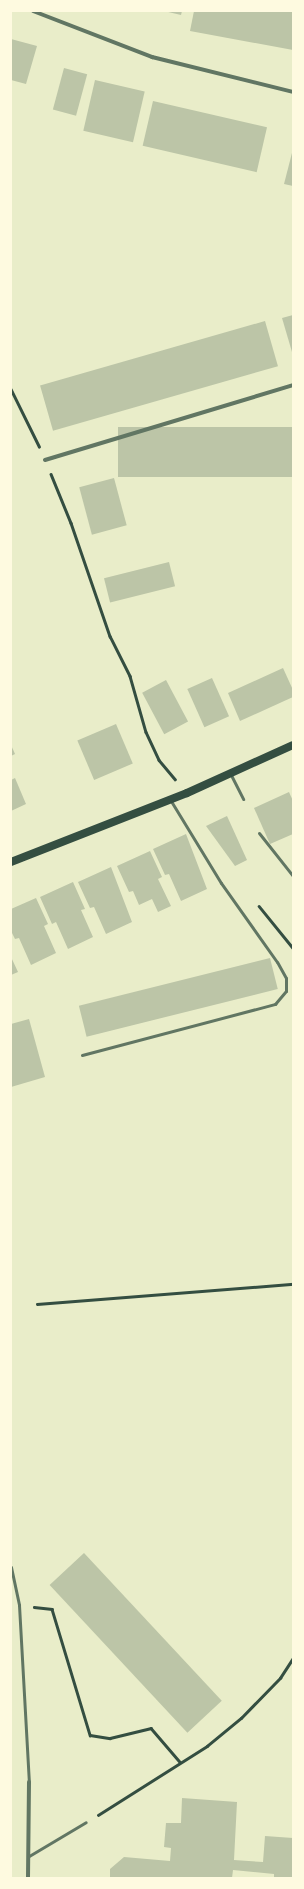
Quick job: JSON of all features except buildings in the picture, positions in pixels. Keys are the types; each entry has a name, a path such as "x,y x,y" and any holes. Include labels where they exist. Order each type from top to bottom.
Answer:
{"main road":[{"path":"11,862 187,793 293,745"}],"street":[{"path":"33,11 152,57 293,92"},
{"path":"45,460 293,385"},
{"path":"28,1782 28,1878"}],"lane":[{"path":"230,773 243,799"},
{"path":"82,1056 275,1004 286,991 286,978 277,962 221,883 170,799"},
{"path":"259,833 293,876"},
{"path":"11,1567 19,1605 28,1782"},
{"path":"29,1856 86,1822"}],"path":[{"path":"11,389 45,460 71,523 110,636 130,676 146,732 159,760 187,793"},
{"path":"256,902 293,948"},
{"path":"37,1304 293,1284"},
{"path":"19,1605 52,1609 90,1735 110,1738 151,1728 180,1762"},
{"path":"86,1822 207,1746 241,1718 280,1678 293,1658"}]}
